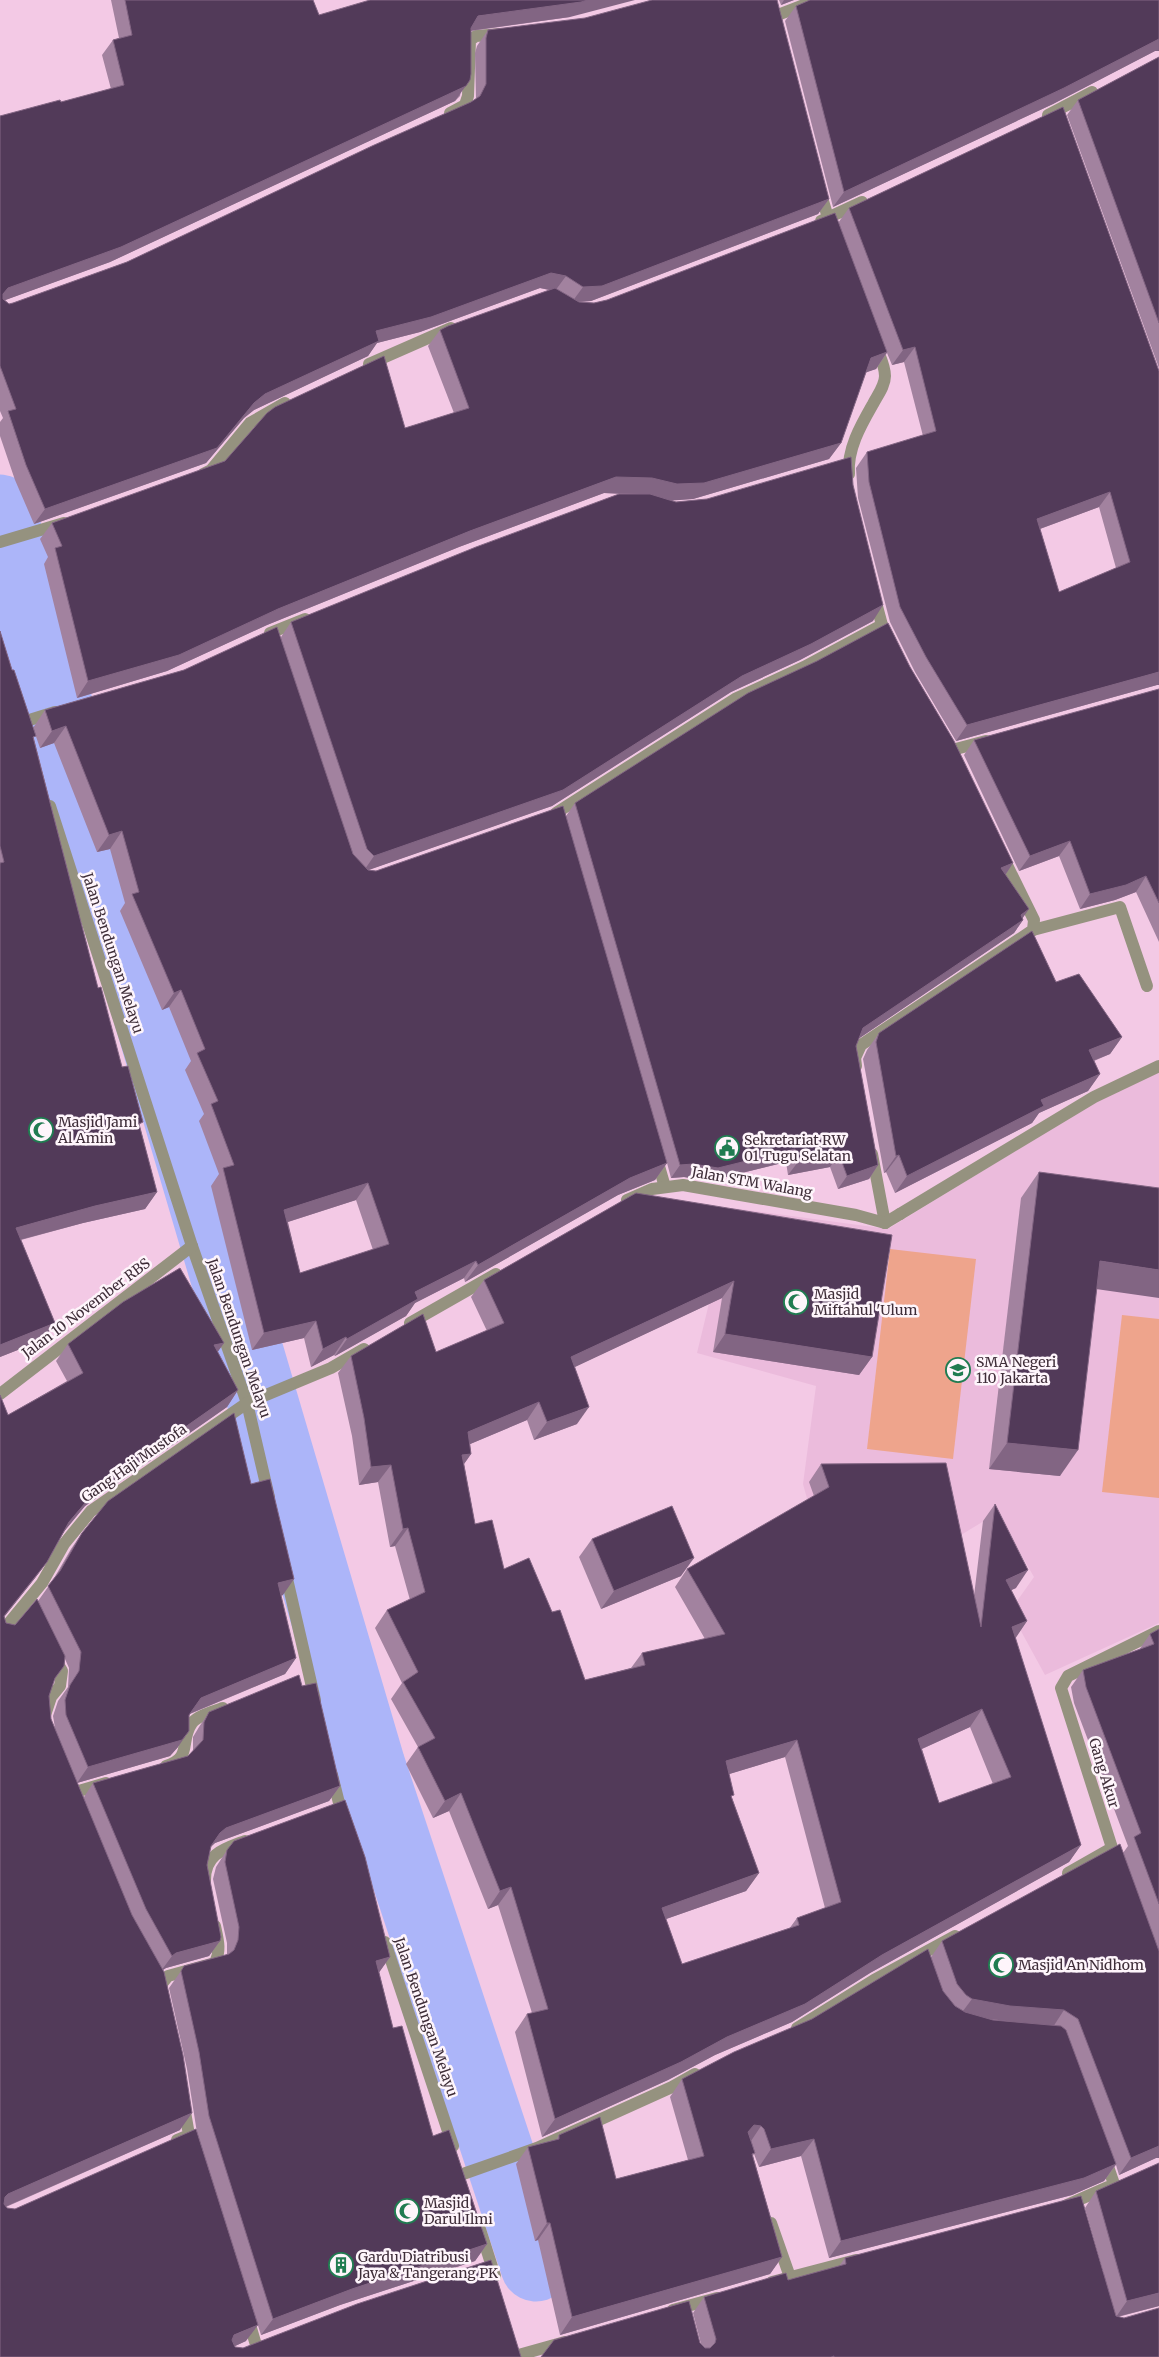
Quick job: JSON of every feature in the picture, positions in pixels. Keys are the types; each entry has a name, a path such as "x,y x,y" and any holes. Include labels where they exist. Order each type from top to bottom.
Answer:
{"street":[{"path":"771,0 776,21 817,0"},
{"path":"441,118 465,105 468,96 470,40 476,36 510,33"},
{"path":"1039,119 1058,115 1108,84"},
{"path":"818,180 828,219 838,247"},
{"path":"810,226 872,198"},
{"path":"361,368 433,335 462,325"},
{"path":"849,490 844,463 859,428 885,378 884,367 870,330"},
{"path":"192,478 211,470 250,423 272,409 299,397"},
{"path":"0,542 50,528 77,518"},
{"path":"872,586 882,625 895,650"},
{"path":"277,650 266,635 316,614"},
{"path":"562,832 551,815 734,699 804,667 882,625"},
{"path":"24,722 67,708"},
{"path":"952,751 999,737"},
{"name":"Jalan Bendungan Melayu","path":"47,797 192,1246 247,1404 271,1510"},
{"path":"995,840 1034,920 1033,930"},
{"path":"858,1077 855,1058 861,1045 1033,930 1120,907 1147,986"},
{"path":"871,1145 885,1223 1094,1097 1159,1066"},
{"path":"651,1139 665,1187"},
{"name":"Jalan STM Walang","path":"614,1206 652,1189 683,1185 856,1215 885,1223"},
{"name":"Jalan 10 November RBS","path":"0,1394 192,1246"},
{"path":"399,1329 511,1265"},
{"path":"247,1404 331,1368 374,1344"},
{"name":"Gang Haji Mustofa","path":"0,1634 29,1605 64,1544 90,1511 247,1404"},
{"path":"282,1558 304,1675 317,1711"},
{"name":"Gang Akur","path":"1118,1866 1061,1688 1068,1676 1159,1631"},
{"path":"46,1724 45,1715 51,1697 60,1686 62,1671 49,1645"},
{"path":"156,1768 175,1763 186,1750 185,1735 193,1721 239,1701"},
{"path":"328,1758 334,1807 348,1834"},
{"path":"72,1793 119,1779"},
{"path":"207,1889 205,1870 211,1857 218,1851 255,1837"},
{"path":"1060,1877 1112,1848"},
{"path":"163,2005 158,1982 168,1976 215,1963 219,1954 219,1944 213,1917"},
{"name":"Jalan Bendungan Melayu","path":"380,1928 461,2169 480,2167 537,2148 672,2087 702,2070"},
{"path":"787,2032 874,1980 923,1959 965,1930"},
{"path":"166,2145 190,2139 182,2095"},
{"path":"1056,2208 1076,2208 1119,2183 1102,2149"},
{"path":"768,2214 790,2277"},
{"path":"477,2219 487,2265 499,2292"},
{"path":"760,2286 866,2257"},
{"path":"664,2313 684,2312 731,2294"},
{"path":"242,2351 261,2344 244,2308"},
{"path":"514,2353 580,2337"}],"shaded area":[{"name":"SMA Negeri 110 Jakarta","path":"1159,1063 1159,1623 1045,1675 1010,1611 1034,1577 997,1513 838,1610 803,1484 816,1386 697,1353 732,1208 888,1229"},
{"path":"890,1249 976,1259 953,1459 867,1449"},
{"path":"1122,1315 1159,1319 1159,1498 1102,1492"}],"building":[{"path":"125,0 313,0 319,15 370,0 588,0 478,16 471,28 471,74 466,86 121,247 8,288 3,294 3,299 9,304 127,262 372,146 471,102 480,96 486,84 486,38 488,30 585,18 652,0 777,0 829,199 602,286 583,287 566,276 551,273 431,317 376,331 379,341 265,394 254,403 217,448 45,509 26,465 8,411 16,409 0,366 0,116 124,85 113,40 132,35"},
{"path":"810,0 1159,0 1159,39 1064,88 844,192 796,6"},
{"path":"1159,57 1159,323 1078,100"},
{"path":"1063,107 1159,371 1159,672 967,725 926,657 900,607 869,482 867,452 936,431 915,347 903,350 849,208","holes":["1110,492 1130,562 1059,592 1037,519"]},
{"path":"835,213 887,352 871,358 841,443 704,483 677,484 652,478 616,477 470,531 278,609 179,655 88,681 55,548 62,546 52,523 225,461 267,413 275,407 384,356 405,428 469,408 440,330 555,288 579,302 594,303 607,300"},
{"path":"851,457 853,485 883,605 811,644 742,676 563,790 374,856 367,849 291,622 476,547 619,494 650,494 676,502 707,499"},
{"path":"888,623 910,667 954,741 1013,863 1001,868 1029,909 1021,915 1023,920 863,1028 856,1046 878,1165 847,1176 839,1154 798,1162 795,1149 718,1168 693,1164 680,1165 575,803 748,693 817,661"},
{"path":"277,627 353,854 368,870 376,871 563,806 667,1163 630,1178 478,1265 476,1261 415,1292 418,1299 347,1339 346,1337 323,1349 316,1321 264,1333 223,1168 234,1165 211,1104 218,1101 197,1053 205,1049 181,990 174,993 132,894 139,892 122,831 109,835 66,726 52,731 45,710 184,670","holes":["368,1183 389,1244 300,1273 284,1210"]},
{"path":"0,631 36,736 33,737 98,988 101,987 122,1067 128,1066 143,1122 139,1124 157,1192 95,1206 16,1228 55,1323 0,1345 0,863 4,862 0,846"},
{"path":"1159,689 1159,903 1146,876 1126,885 1090,894 1070,841 1030,856 974,740"},
{"path":"1032,931 1056,982 1079,974 1122,1037 1089,1050 1100,1074 1041,1100 1044,1106 907,1176 899,1155 896,1156 876,1042 879,1033"},
{"path":"1039,1172 1159,1188 1159,1270 1100,1261 1078,1450 1007,1443"},
{"path":"636,1193 892,1235 872,1357 725,1334 734,1281 571,1357 589,1407 547,1422 539,1402 468,1432 471,1454 462,1455 475,1524 492,1520 504,1569 529,1558 552,1612 560,1610 585,1680 645,1665 642,1653 725,1634 687,1569 829,1487 821,1464 946,1463 981,1627 995,1504 1028,1570 1006,1580 1027,1621 1012,1627 1081,1845 882,1955 805,2004 727,2037 681,2062 555,2119 527,2014 548,2009 511,1887 500,1891 461,1793 445,1801 418,1747 435,1738 403,1682 418,1672 387,1610 425,1592 408,1528 403,1529 391,1465 371,1467 364,1418 351,1356 423,1314 436,1352 504,1323 484,1280","holes":["982,1709 1011,1777 939,1803 918,1739","797,1740 841,1902 797,1918 799,1925 682,1964 662,1908 759,1873 731,1796 734,1795 726,1761"]},
{"path":"180,1268 224,1343 214,1345 238,1390 97,1489 69,1522 47,1562 4,1616 6,1623 15,1625 37,1599 65,1656 64,1666 55,1678 49,1696 51,1719 132,1915 164,1972 183,2055 192,2113 8,2194 5,2197 4,2204 7,2208 15,2209 196,2129 258,2325 234,2335 232,2340 235,2347 243,2348 357,2304 491,2260 521,2357 0,2357 0,1395 8,1415 83,1373 68,1344 123,1302"},
{"path":"234,1413 251,1484 270,1479 294,1579 278,1583 296,1658 201,1698 189,1715 189,1731 182,1740 88,1767 66,1715 65,1700 70,1685 79,1671 81,1652 48,1586 60,1571 82,1533 108,1501"},
{"path":"672,1506 694,1558 614,1591 592,1539"},
{"path":"1159,1629 1159,1904 1134,1837 1141,1833 1086,1687 1083,1670 1154,1644 1150,1634"},
{"path":"299,1675 302,1686 316,1683 340,1786 226,1828 220,1833 211,1846 207,1865 221,1937 220,1941 176,1953 172,1956 146,1909 93,1783 188,1756 203,1740 204,1722 209,1712"},
{"path":"345,1800 365,1857 390,1957 376,1961 393,2028 402,2026 433,2136 449,2130 487,2244 352,2289 273,2319 209,2116 199,2052 181,1971 184,1966 229,1954 234,1950 238,1940 239,1927 225,1862 227,1850 234,1841"},
{"path":"1120,1844 1159,1951 1159,2146 1131,2158 1078,2019 1064,2010 1010,2006 972,1999 957,1984 942,1941"},
{"path":"928,1949 943,1991 955,2006 965,2012 993,2020 1061,2026 1066,2030 1116,2164 1084,2178 841,2241 814,2139 771,2149 764,2129 761,2126 754,2125 748,2132 755,2153 752,2154 782,2257 572,2317 550,2223 547,2223 528,2147 559,2139 559,2135 600,2117 616,2179 704,2156 682,2079 734,2052 812,2019"},
{"path":"1159,2163 1159,2293 1127,2301 1096,2191"},
{"path":"1081,2196 1116,2316 1124,2318 1159,2308 1159,2357 541,2357 554,2340 689,2301 700,2343 705,2348 710,2348 716,2339 704,2297 786,2273 788,2280 846,2264 845,2258"}],"waterway":[{"path":"0,510 370,1766 536,2266"}],"place":[{"name":"Masjid Jami Al Amin","path":"41,1130"},
{"name":"Sekretariat RW 01 Tugu Selatan","path":"727,1148"},
{"name":"Masjid Miftahul 'Ulum","path":"796,1302"},
{"name":"SMA Negeri 110 Jakarta","path":"958,1370"},
{"name":"Masjid An Nidhom","path":"1001,1965"},
{"name":"Masjid Darul Ilmi","path":"407,2211"},
{"name":"Gardu Diatribusi Jaya & Tangerang PK","path":"341,2265"}]}
